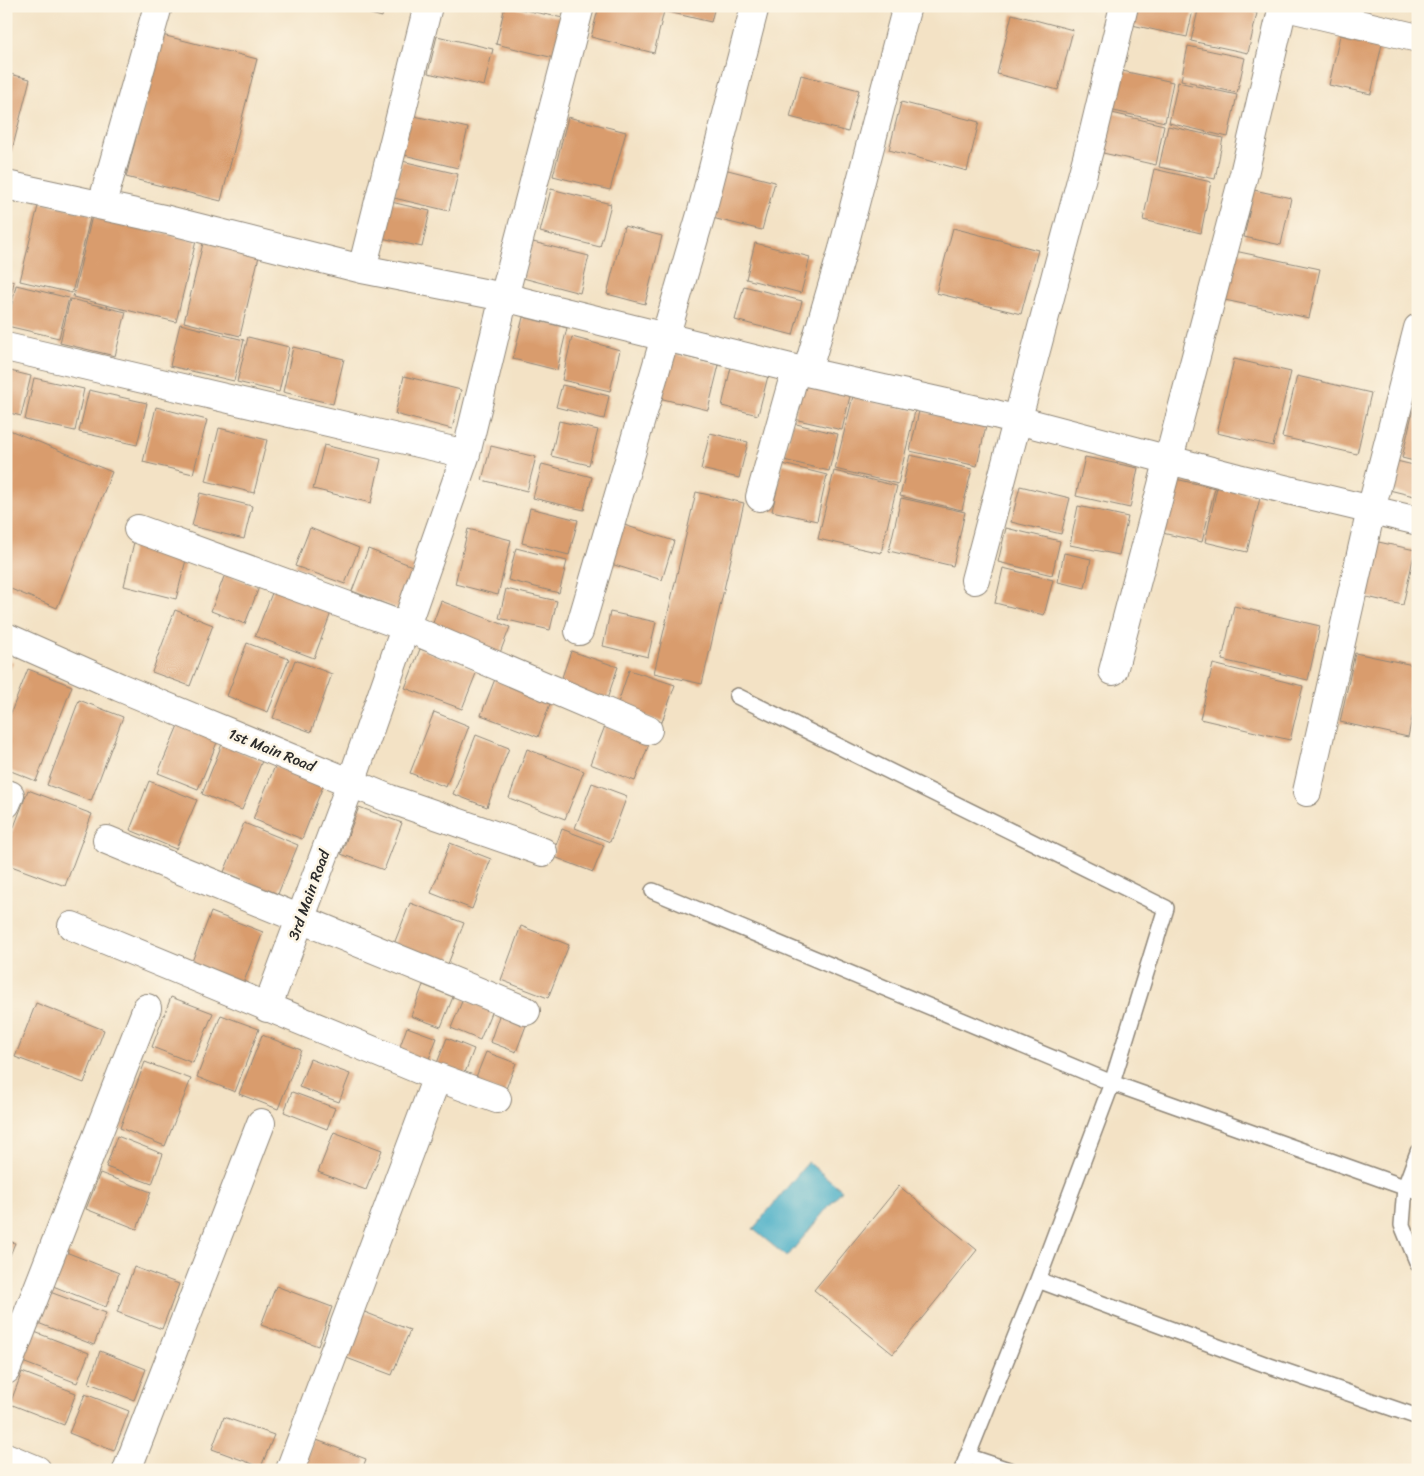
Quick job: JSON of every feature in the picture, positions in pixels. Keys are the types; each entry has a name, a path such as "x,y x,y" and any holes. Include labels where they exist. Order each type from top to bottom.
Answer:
{"street":[{"path":"102,204 158,6"},
{"path":"362,269 428,6"},
{"name":"3rd Main Road","path":"267,1008 351,783 466,454 504,297 580,6"},
{"path":"579,631 666,336 755,6"},
{"path":"760,497 846,240 907,6"},
{"path":"974,580 1093,135 1124,6"},
{"path":"1113,671 1167,459 1244,174 1282,6 1418,38"},
{"path":"6,185 102,204 362,269 504,297 801,371 1016,419 1167,459 1418,521"},
{"path":"1306,792 1371,510 1418,328"},
{"path":"6,347 466,454"},
{"path":"138,529 406,627 648,730"},
{"name":"1st Main Road","path":"6,637 351,783 542,852"},
{"path":"107,840 526,1011"},
{"path":"72,926 267,1008 437,1077 497,1099"},
{"path":"6,1370 147,1008"},
{"path":"290,1470 437,1077"},
{"path":"127,1470 261,1123"},
{"path":"6,1457 37,1470"}],"lane":[{"path":"737,696 1166,908 1112,1084 1038,1280 964,1463 1009,1470"},
{"path":"654,891 1112,1084 1411,1189"},
{"path":"1418,1152 1402,1225 1418,1264"},
{"path":"1038,1280 1267,1365 1418,1417"}],"water":[{"path":"808,1162 842,1190 787,1257 753,1229"}],"building":[{"path":"341,6 384,6 382,17"},
{"path":"505,6 563,18 554,58 496,44"},
{"path":"599,6 715,6 711,22 664,11 654,53 591,37"},
{"path":"1136,6 1194,6 1187,37 1132,25"},
{"path":"1199,6 1226,6 1257,13 1248,53 1191,41"},
{"path":"1012,14 1073,30 1058,90 997,74"},
{"path":"162,35 257,59 221,201 126,177"},
{"path":"1340,35 1382,44 1371,94 1329,85"},
{"path":"437,36 493,49 484,86 428,73"},
{"path":"1188,46 1245,58 1237,93 1181,80"},
{"path":"1118,70 1173,82 1165,122 1109,110"},
{"path":"6,73 30,79 11,154 6,153"},
{"path":"801,75 859,90 848,132 790,117"},
{"path":"1178,82 1237,95 1228,137 1169,123"},
{"path":"901,102 979,122 967,171 889,150"},
{"path":"1112,113 1164,125 1156,165 1103,153"},
{"path":"410,115 468,128 458,168 400,154"},
{"path":"568,117 626,132 610,190 553,176"},
{"path":"1168,126 1223,138 1215,179 1159,167"},
{"path":"402,161 458,174 449,211 394,198"},
{"path":"720,168 775,182 762,230 708,217"},
{"path":"1154,169 1211,182 1201,233 1143,220"},
{"path":"551,189 611,204 600,247 540,232"},
{"path":"1254,190 1291,198 1281,245 1244,237"},
{"path":"39,202 91,214 72,293 20,281"},
{"path":"391,202 430,211 422,247 382,238"},
{"path":"92,216 196,241 176,322 73,297"},
{"path":"624,226 662,236 645,304 607,294"},
{"path":"953,228 1038,250 1021,314 936,293"},
{"path":"204,239 260,252 240,336 184,322"},
{"path":"533,242 589,256 580,293 523,278"},
{"path":"755,243 810,257 801,293 746,279"},
{"path":"1230,250 1320,269 1309,318 1220,299"},
{"path":"6,280 14,282 7,313 6,313"},
{"path":"16,285 69,298 59,338 7,326"},
{"path":"744,286 802,301 793,335 735,320"},
{"path":"70,299 126,312 115,356 60,343"},
{"path":"523,317 567,328 557,370 513,359"},
{"path":"180,324 244,340 234,381 170,366"},
{"path":"248,337 289,347 279,392 237,382"},
{"path":"572,337 620,350 610,391 562,380"},
{"path":"293,347 344,359 333,404 283,392"},
{"path":"670,353 719,365 708,410 659,398"},
{"path":"1234,359 1291,372 1273,446 1217,433"},
{"path":"731,367 768,376 758,415 722,406"},
{"path":"6,370 31,376 21,416 6,412"},
{"path":"404,376 461,390 452,429 395,414"},
{"path":"1297,376 1371,393 1357,454 1282,437"},
{"path":"34,378 84,389 75,431 25,420"},
{"path":"803,380 851,392 842,430 794,419"},
{"path":"562,385 609,396 604,419 556,407"},
{"path":"89,390 147,403 137,445 79,432"},
{"path":"853,396 915,411 898,484 835,469"},
{"path":"1414,406 1418,407 1418,462 1402,458"},
{"path":"156,407 207,420 193,474 143,462"},
{"path":"919,411 986,426 977,466 910,451"},
{"path":"559,421 598,430 589,465 551,456"},
{"path":"792,423 838,434 829,471 784,460"},
{"path":"219,428 267,440 254,493 206,481"},
{"path":"7,429 112,472 57,608 6,587"},
{"path":"710,433 748,442 739,478 701,469"},
{"path":"324,445 381,459 371,503 313,489"},
{"path":"491,446 536,457 527,491 482,480"},
{"path":"910,455 972,469 962,510 900,496"},
{"path":"1085,457 1138,468 1130,508 1076,496"},
{"path":"1392,460 1418,466 1418,497 1385,489"},
{"path":"542,464 592,477 584,510 533,498"},
{"path":"783,464 827,475 817,521 772,511"},
{"path":"834,471 897,486 881,553 818,539"},
{"path":"1171,478 1215,488 1202,542 1158,532"},
{"path":"1020,486 1070,498 1061,534 1011,522"},
{"path":"1217,487 1260,498 1247,552 1205,542"},
{"path":"696,492 744,503 702,684 654,673"},
{"path":"200,493 252,506 244,539 192,526"},
{"path":"901,498 965,512 953,566 889,551"},
{"path":"1078,506 1128,517 1119,555 1070,545"},
{"path":"530,508 578,520 569,555 522,543"},
{"path":"621,524 674,541 662,580 608,563"},
{"path":"310,528 359,548 345,584 295,566"},
{"path":"1006,528 1060,541 1052,575 998,562"},
{"path":"468,529 511,540 498,595 455,584"},
{"path":"1374,541 1415,550 1403,605 1362,596"},
{"path":"134,542 187,556 176,599 124,586"},
{"path":"516,548 567,561 559,593 508,580"},
{"path":"368,549 415,567 399,609 352,591"},
{"path":"1064,553 1091,559 1085,588 1058,582"},
{"path":"1003,568 1053,580 1044,615 995,603"},
{"path":"225,574 259,587 245,624 211,611"},
{"path":"274,588 332,610 314,658 255,636"},
{"path":"506,589 557,601 550,630 499,618"},
{"path":"441,601 510,627 498,658 430,631"},
{"path":"1234,606 1320,626 1308,680 1222,660"},
{"path":"175,610 213,625 190,686 152,672"},
{"path":"610,612 656,622 648,657 603,646"},
{"path":"247,643 289,659 268,712 227,696"},
{"path":"420,649 477,671 462,709 405,688"},
{"path":"571,651 618,667 606,702 559,686"},
{"path":"1355,653 1418,666 1418,691 1408,737 1340,722"},
{"path":"6,659 13,662 6,680"},
{"path":"295,660 332,674 311,732 273,718"},
{"path":"1213,664 1303,686 1290,740 1200,719"},
{"path":"28,669 72,686 36,781 6,769 6,725"},
{"path":"629,670 675,685 662,722 617,706"},
{"path":"495,679 551,701 538,737 481,715"},
{"path":"79,700 123,717 91,801 47,785"},
{"path":"434,712 469,726 446,787 410,773"},
{"path":"179,723 218,740 198,789 158,773"},
{"path":"605,726 649,744 635,781 590,764"},
{"path":"476,735 509,748 487,807 453,794"},
{"path":"222,744 262,761 242,810 202,794"},
{"path":"527,749 584,771 565,819 509,798"},
{"path":"275,766 323,786 302,839 253,819"},
{"path":"149,781 197,800 176,849 130,830"},
{"path":"592,783 627,796 610,842 575,828"},
{"path":"28,790 92,814 65,886 6,864 6,848"},
{"path":"359,807 402,823 384,870 341,854"},
{"path":"244,823 298,845 278,894 224,872"},
{"path":"562,829 604,845 593,872 552,856"},
{"path":"450,843 491,859 472,909 431,893"},
{"path":"410,903 464,923 446,969 392,949"},
{"path":"211,912 263,932 243,984 191,964"},
{"path":"521,926 569,945 548,998 501,980"},
{"path":"423,985 453,997 441,1027 411,1016"},
{"path":"171,997 213,1013 193,1063 152,1047"},
{"path":"463,999 492,1010 480,1040 451,1028"},
{"path":"36,1003 104,1030 84,1083 15,1057"},
{"path":"500,1013 527,1023 516,1052 490,1042"},
{"path":"221,1015 259,1029 235,1092 197,1077"},
{"path":"407,1027 437,1038 427,1064 398,1052"},
{"path":"262,1035 301,1050 278,1109 239,1094"},
{"path":"447,1038 474,1049 463,1078 435,1068"},
{"path":"486,1052 516,1063 504,1094 474,1082"},
{"path":"310,1059 350,1074 339,1102 299,1087"},
{"path":"145,1062 191,1079 165,1146 120,1128"},
{"path":"292,1092 335,1108 327,1129 284,1112"},
{"path":"334,1132 382,1150 366,1190 318,1172"},
{"path":"117,1136 163,1154 152,1184 106,1167"},
{"path":"100,1173 151,1192 137,1229 86,1209"},
{"path":"899,1186 977,1250 893,1354 814,1290"},
{"path":"6,1240 15,1243 6,1265"},
{"path":"66,1252 119,1273 106,1307 53,1286"},
{"path":"134,1267 179,1284 162,1329 117,1312"},
{"path":"276,1286 332,1307 318,1346 261,1325"},
{"path":"50,1292 106,1313 94,1345 38,1323"},
{"path":"362,1311 410,1330 392,1375 344,1357"},
{"path":"32,1331 89,1353 77,1383 20,1361"},
{"path":"100,1351 146,1369 134,1400 89,1383"},
{"path":"22,1372 76,1393 64,1425 10,1404"},
{"path":"85,1394 129,1411 114,1451 69,1433"},
{"path":"224,1417 274,1435 261,1467 212,1449"},
{"path":"314,1439 366,1459 362,1470 302,1470"}]}
